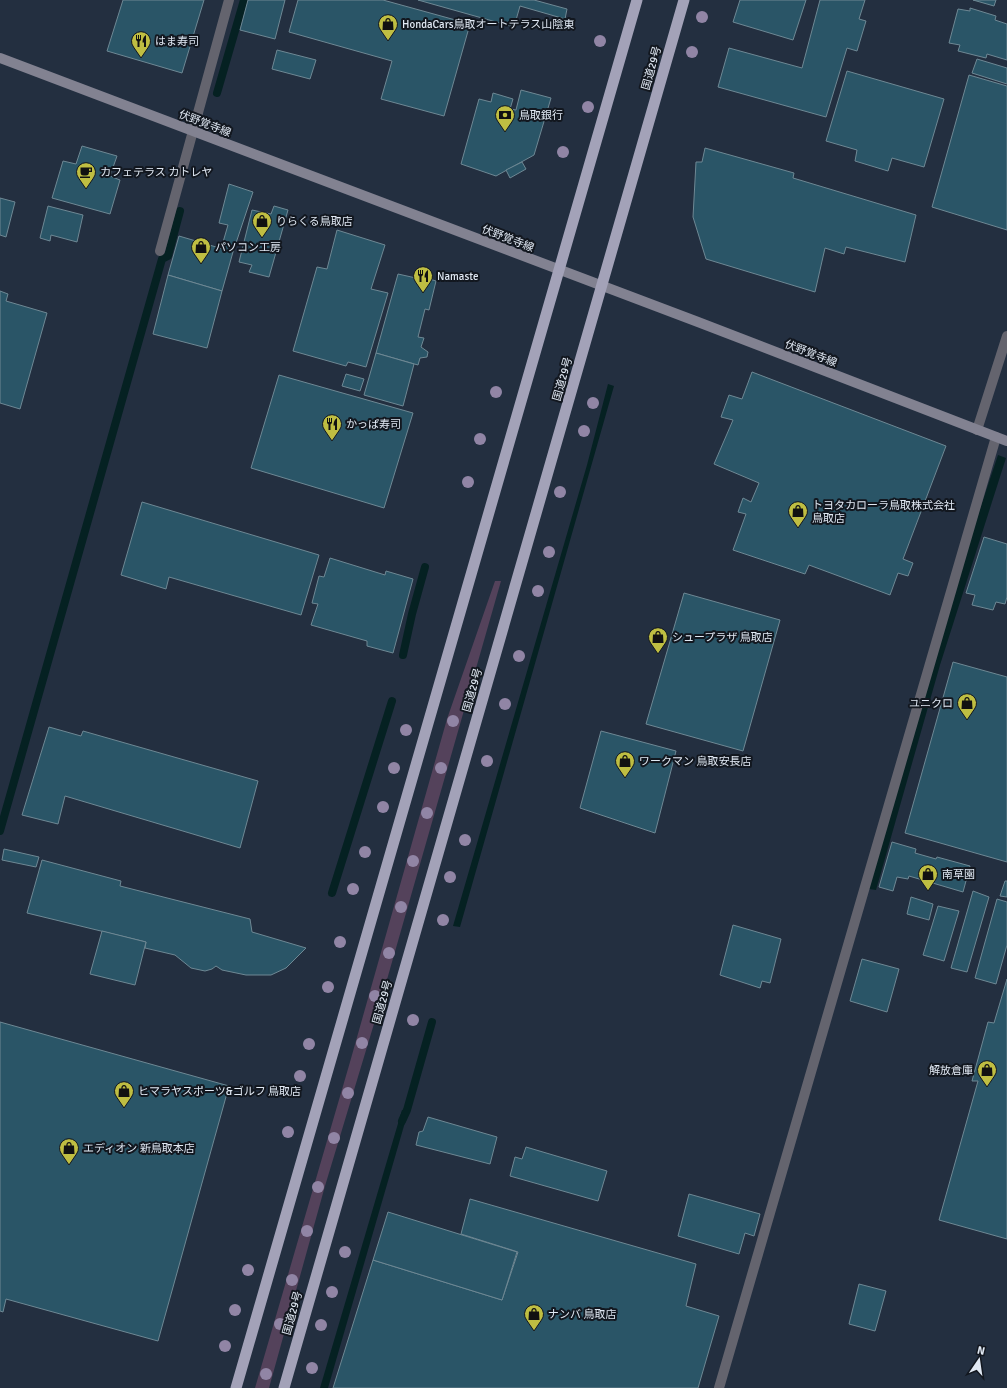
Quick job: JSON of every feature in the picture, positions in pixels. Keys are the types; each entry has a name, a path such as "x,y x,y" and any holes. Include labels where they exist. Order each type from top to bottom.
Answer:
{"highway":[{"path":"236,1388 637,0"},
{"name":"国道29号","path":"284,1388 684,0"}],"main road":[{"name":"伏野覚寺線","path":"0,58 1007,441"}],"street":[{"path":"160,251 229,0"},
{"path":"977,430 1007,336"},
{"path":"719,1388 996,437"}],"shaded area":[{"path":"608,384 614,386 460,927 453,926 587,465"},
{"path":"998,455 1006,458 940,665 876,890 869,889 959,572"},
{"path":"495,581 501,581 380,1004 325,1186 269,1388 255,1388 350,1062 447,719"},
{"path":"402,1110 408,1112 328,1388 320,1388"}],"building":[{"path":"123,0 204,0 182,73 107,51"},
{"path":"248,0 285,0 275,39 240,30"},
{"path":"298,0 383,0 470,24 444,116 381,99 392,61 289,32"},
{"path":"418,0 534,0 567,9 565,19 520,6 514,27"},
{"path":"740,0 806,0 793,40 733,22"},
{"path":"820,0 865,0 859,19 866,21 857,51 847,48 826,117 718,87 729,48 802,68"},
{"path":"973,0 996,0 994,6"},
{"path":"970,8 996,16 995,20 1007,24 1007,60 987,54 986,58 958,51 960,45 949,43 958,9 970,11"},
{"path":"277,50 316,60 310,79 272,69"},
{"path":"977,59 1007,68 1007,84 972,73"},
{"path":"847,71 944,99 924,167 892,158 888,171 855,161 857,150 826,141"},
{"path":"969,75 1007,86 1007,230 932,207"},
{"path":"521,90 551,98 534,155 496,176 461,164 479,99 491,102 493,93 513,99 510,109 516,110"},
{"name":"カフェテラス カトレヤ","path":"82,146 117,156 110,176 120,180 110,214 52,198 63,161 76,164"},
{"path":"705,148 794,173 793,178 916,215 905,262 846,247 844,254 825,248 815,292 706,259 693,217 696,162 702,162"},
{"path":"522,162 526,169 510,178 506,170"},
{"path":"229,184 253,192 233,252 221,249 228,225 219,223"},
{"path":"0,198 15,202 6,237 0,235"},
{"path":"48,206 83,215 77,242 51,235 50,241 40,238"},
{"name":"りらくる鳥取店","path":"274,206 288,210 269,277 249,272 252,265 239,262 252,210 271,214"},
{"path":"337,230 385,245 371,289 388,293 366,367 348,362 346,366 293,351 317,267 327,269"},
{"name":"パソコン工房","path":"179,236 233,252 222,291 168,275"},
{"path":"398,274 416,278 416,275 436,281 429,310 425,309 418,337 424,338 421,347 428,352 427,357 420,358 418,365 376,353"},
{"path":"168,275 222,291 207,348 153,334"},
{"path":"0,291 8,294 6,301 47,313 20,409 0,403"},
{"path":"376,353 414,364 403,406 364,395"},
{"path":"752,372 946,446 903,559 913,563 908,576 898,573 890,595 809,565 805,574 733,550 746,514 738,512 743,498 751,502 759,483 714,464 733,420 721,417 729,395 742,399"},
{"path":"346,374 364,379 360,391 342,386"},
{"name":"かっぱ寿司","path":"279,375 413,413 384,508 251,468"},
{"path":"142,502 319,555 301,615 169,577 166,589 121,575"},
{"path":"984,537 1007,544 1007,597 1005,604 996,602 993,610 972,605 975,595 966,593"},
{"path":"330,558 385,575 386,571 413,579 393,653 367,646 367,641 311,625 318,604 312,603 319,576 324,577"},
{"path":"684,593 780,620 743,751 646,724"},
{"path":"953,662 1007,677 1007,862 905,833"},
{"path":"49,727 81,736 83,731 258,781 240,848 65,796 58,824 22,815"},
{"path":"601,731 676,751 655,833 580,808"},
{"path":"892,842 916,849 915,853 970,866 963,892 909,876 908,879 897,877 893,891 879,887"},
{"path":"4,849 39,857 36,867 2,860"},
{"path":"42,860 121,881 120,886 250,919 252,932 306,948 286,968 271,975 246,975 222,970 216,966 205,971 191,968 175,955 145,948 146,942 27,913"},
{"path":"1005,881 1007,881 1007,897 1000,896"},
{"path":"973,891 989,897 967,972 951,968"},
{"path":"911,897 933,904 929,920 907,914"},
{"path":"997,899 1007,902 1007,945 996,984 975,978"},
{"path":"938,906 959,911 944,961 923,955"},
{"path":"733,925 781,939 770,983 762,981 760,988 720,975"},
{"path":"102,931 146,942 135,985 90,974"},
{"path":"862,959 899,969 887,1012 850,1001"},
{"name":"解放倉庫","path":"1007,979 1007,1239 939,1220 978,1081 972,1081 988,1022 994,1023"},
{"path":"0,1022 229,1086 158,1341 6,1299 3,1312 0,1311"},
{"path":"428,1117 497,1137 490,1164 416,1145 419,1132 423,1131"},
{"path":"526,1147 607,1171 598,1201 510,1176 515,1157 522,1159"},
{"path":"689,1194 760,1214 754,1236 745,1233 739,1254 678,1236"},
{"name":"ナンバ 鳥取店","path":"470,1199 696,1264 686,1306 719,1316 698,1388 333,1388 373,1260 502,1300 518,1252 461,1234"},
{"path":"388,1212 517,1252 502,1300 373,1260"},
{"path":"859,1284 886,1291 875,1331 849,1324"}],"waterway":[{"path":"217,93 244,0"},
{"path":"0,831 162,259 168,256 180,211"},
{"path":"403,655 412,614 425,567"},
{"path":"332,893 392,701"},
{"path":"402,1121 407,1110 432,1022"}],"place":[{"name":"HondaCars鳥取オートテラス山陰東","path":"388,41"},
{"name":"はま寿司","path":"141,58"},
{"name":"鳥取銀行","path":"505,132"},
{"name":"カフェテラス カトレヤ","path":"86,189"},
{"name":"りらくる鳥取店","path":"262,238"},
{"name":"パソコン工房","path":"201,264"},
{"name":"Namaste","path":"423,293"},
{"name":"かっぱ寿司","path":"332,441"},
{"name":"トヨタカローラ鳥取株式会社 鳥取店","path":"798,528"},
{"name":"シュープラザ 鳥取店","path":"658,654"},
{"name":"ユニクロ","path":"967,720"},
{"name":"ワークマン 鳥取安長店","path":"625,778"},
{"name":"南草園","path":"928,891"},
{"name":"解放倉庫","path":"987,1087"},
{"name":"ヒマラヤスポーツ&ゴルフ 鳥取店","path":"124,1108"},
{"name":"エディオン 新鳥取本店","path":"69,1165"},
{"name":"ナンバ 鳥取店","path":"534,1331"}]}
